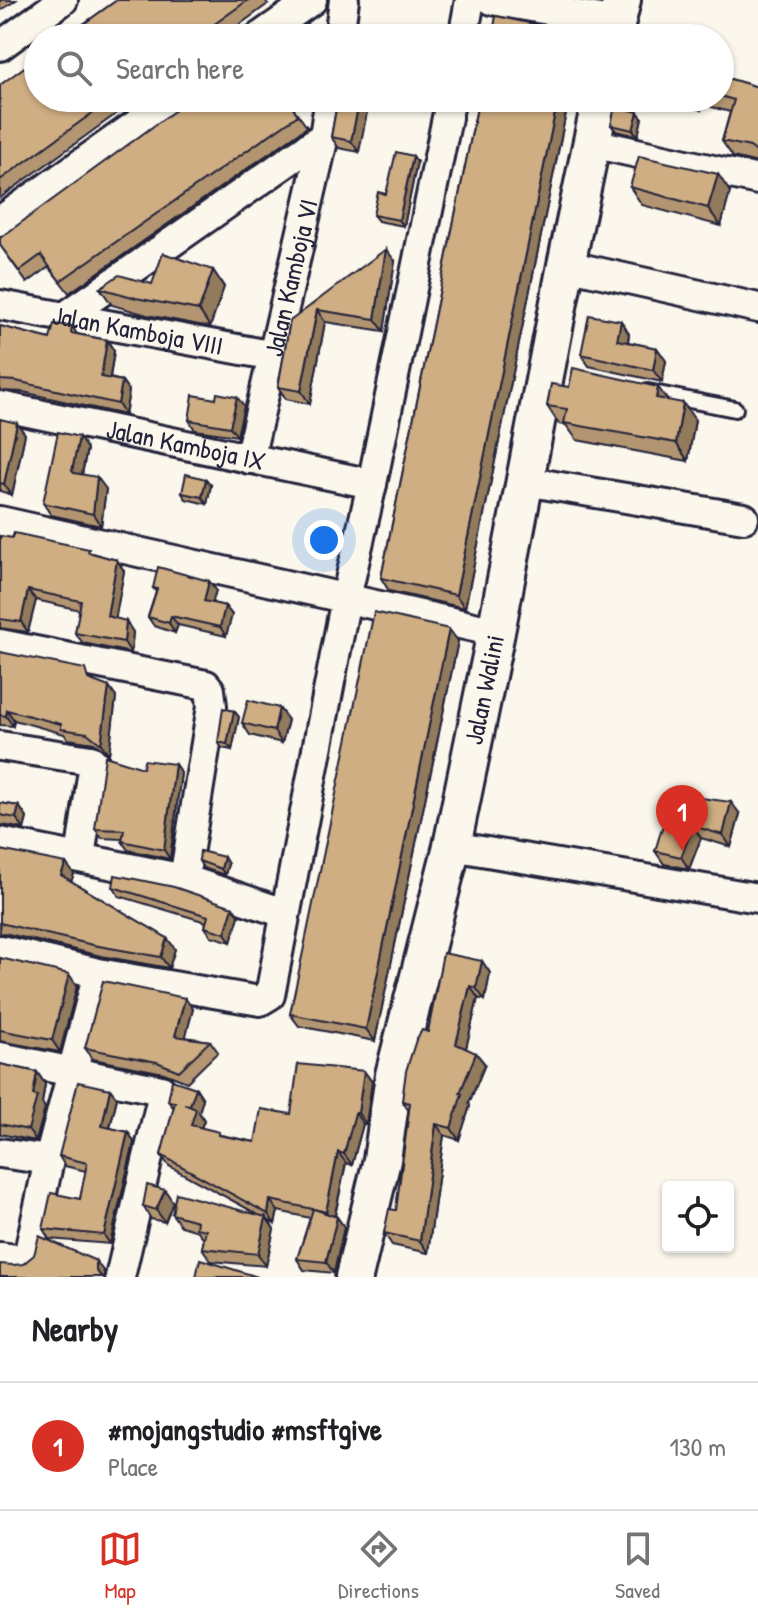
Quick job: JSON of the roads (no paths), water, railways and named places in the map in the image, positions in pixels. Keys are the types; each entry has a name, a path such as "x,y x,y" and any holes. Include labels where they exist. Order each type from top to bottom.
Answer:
{"street":[{"path":"30,24 63,0"},
{"path":"278,24 312,0"},
{"path":"341,24 344,0"},
{"path":"466,24 470,0"},
{"path":"492,0 617,20"},
{"path":"0,46 24,28"},
{"path":"0,221 154,112"},
{"name":"Jalan Kamboja VI","path":"249,459 275,356 328,112"},
{"path":"0,950 98,973 260,1001 270,995 346,598 448,112"},
{"name":"Jalan Walini","path":"354,1277 382,1160 394,1075 452,846 525,481 554,369 566,265 598,112"},
{"path":"63,318 324,136"},
{"path":"592,143 758,180"},
{"path":"566,265 758,308"},
{"name":"Jalan Kamboja VIII","path":"0,305 275,356"},
{"name":"Jalan Kamboja IX","path":"0,406 372,484"},
{"path":"525,481 744,518"},
{"path":"0,521 496,632"},
{"path":"0,644 206,685 210,690 212,706 184,879"},
{"path":"0,746 91,760 94,763 80,857"},
{"path":"0,842 184,879 284,913"},
{"path":"452,846 758,898"},
{"path":"0,1257 23,1260 28,1257 49,1160 98,973"},
{"path":"0,1057 161,1090 164,1096 120,1277"},
{"path":"0,1153 49,1160"}],"lane":[{"path":"630,387 735,409"}],"place":[{"name":"#mojangstudio #msftgive","path":"682,851"}]}
